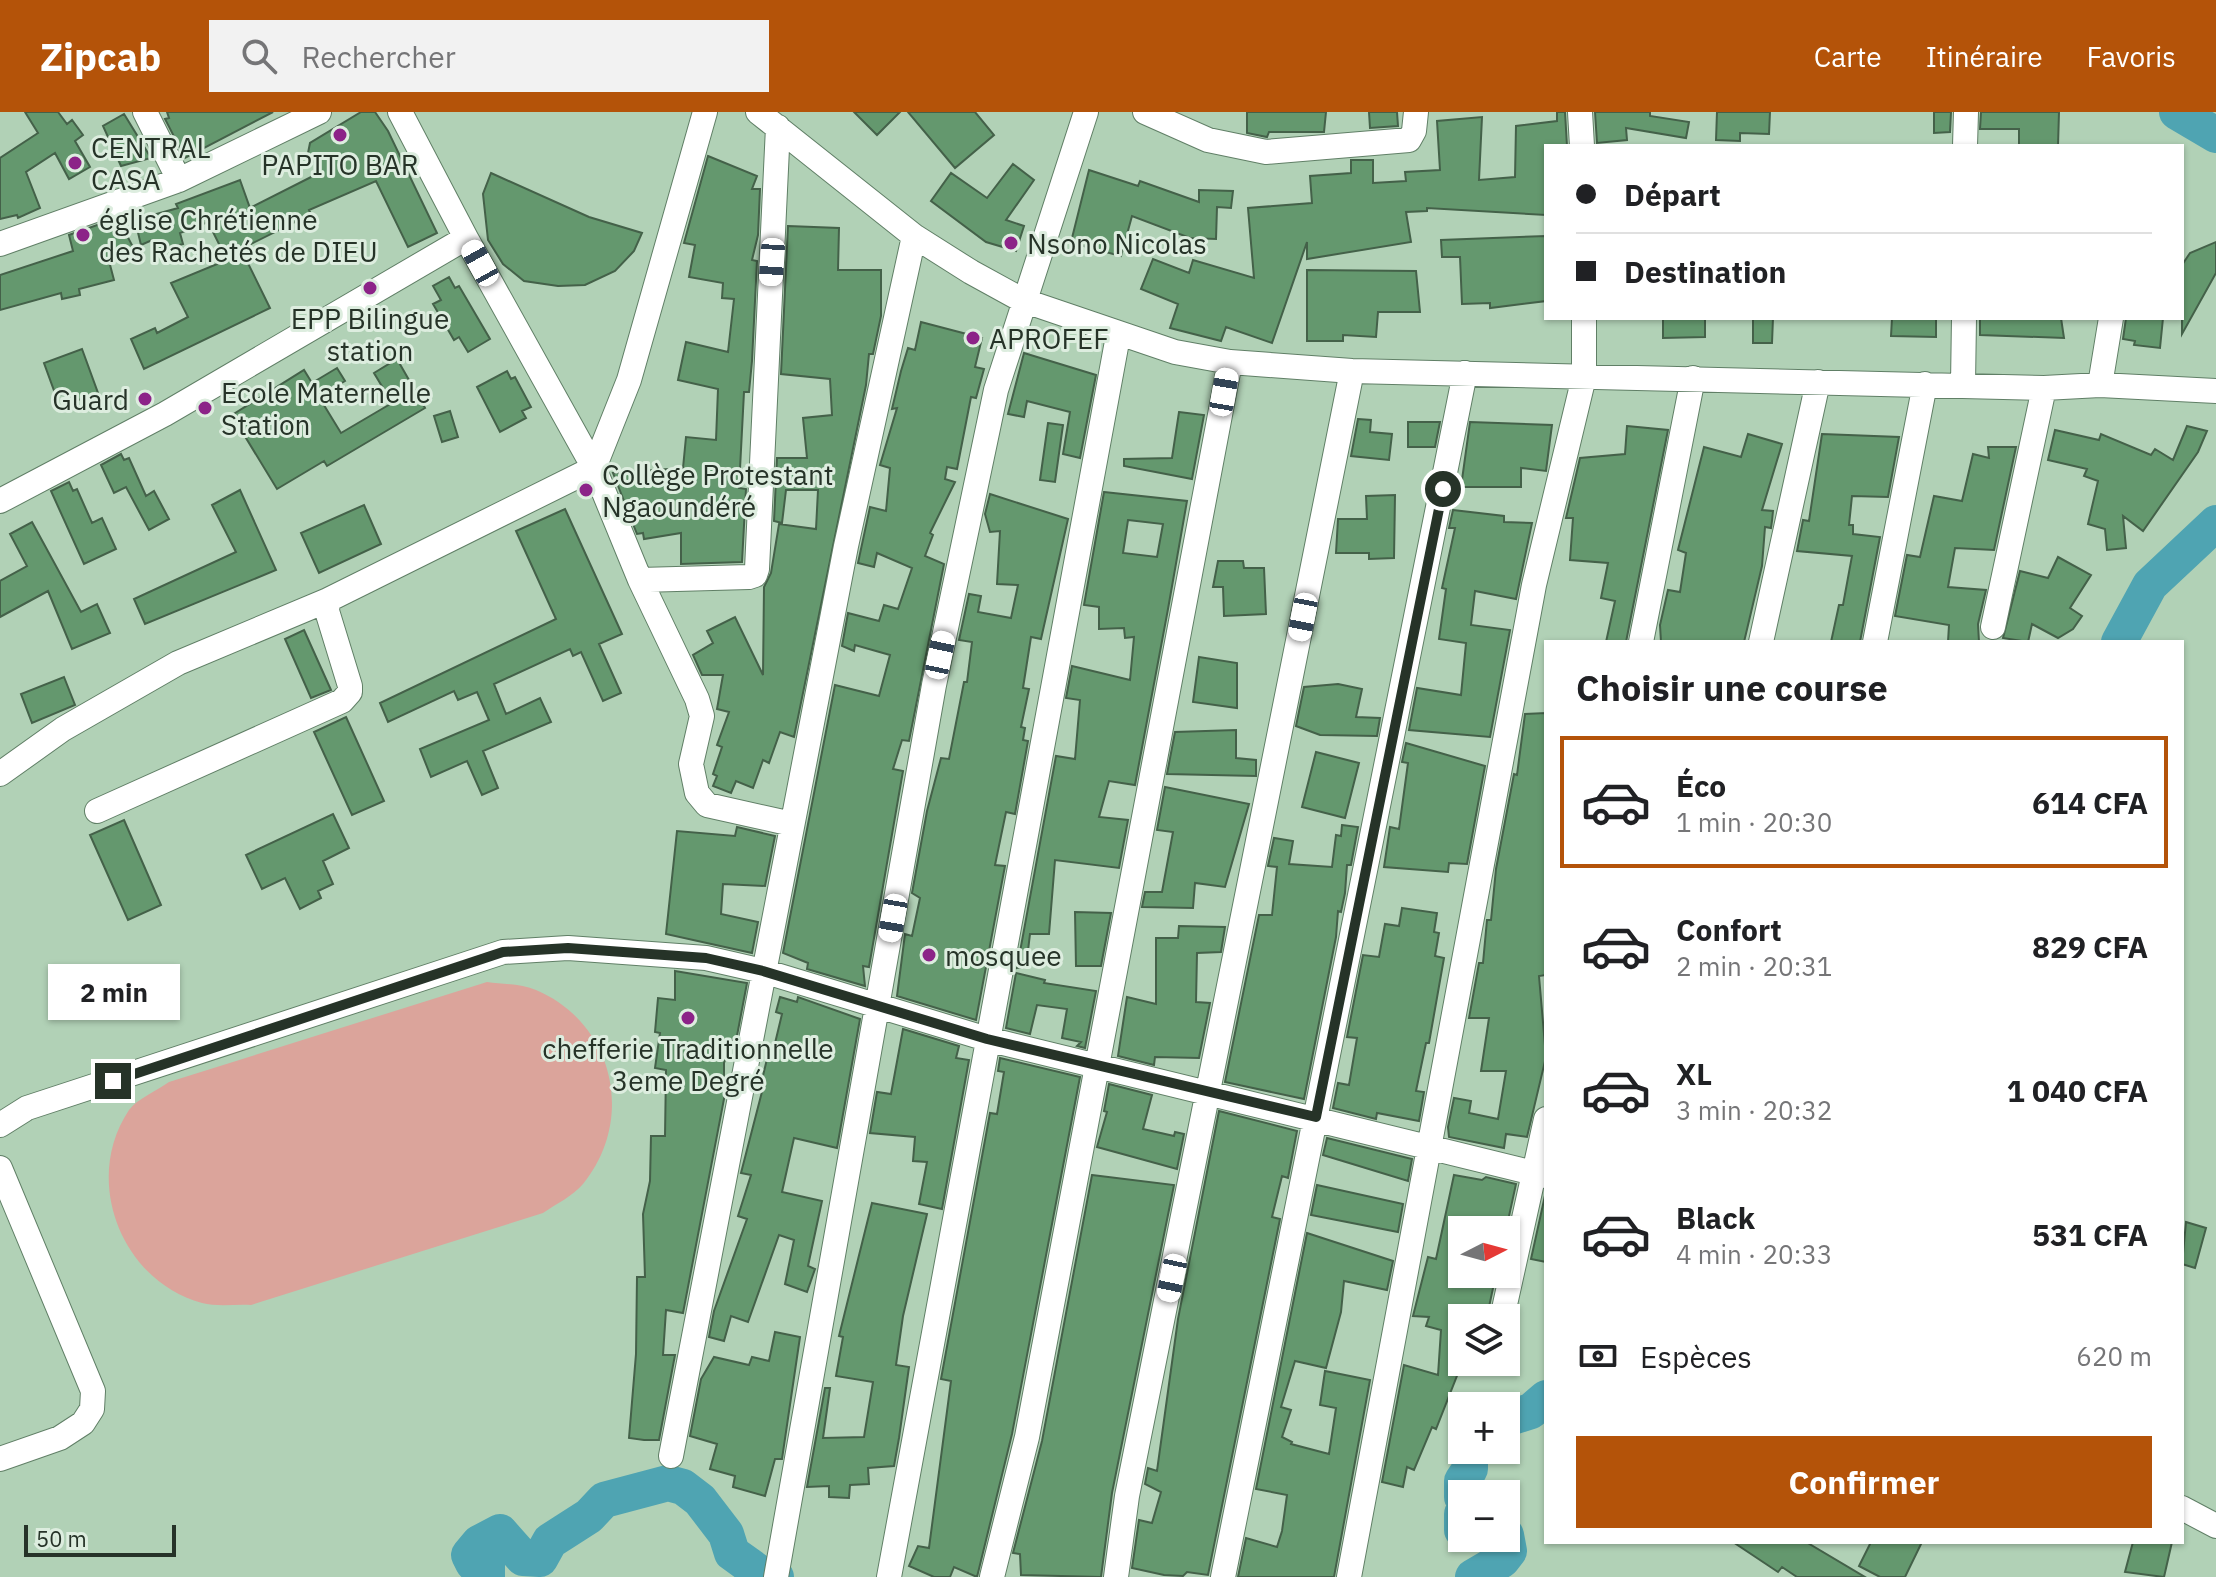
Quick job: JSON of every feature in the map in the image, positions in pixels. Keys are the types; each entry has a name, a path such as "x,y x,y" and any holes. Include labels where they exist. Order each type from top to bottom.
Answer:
{"street":[{"path":"145,112 179,180"},
{"path":"0,244 179,180 319,112"},
{"path":"400,112 594,468 640,580 702,716 691,764 697,793 707,805 792,824"},
{"path":"0,774 63,729 178,663 328,600 594,468 629,380 705,112"},
{"path":"778,1570 934,685 996,390 1022,300 1086,112"},
{"path":"1145,112 1208,140 1266,152 1409,140 1414,131 1416,112"},
{"path":"1580,112 1582,144"},
{"path":"1965,144 1966,112"},
{"path":"640,580 749,577 757,569 768,119"},
{"path":"768,119 914,236 1022,300 1118,336 1175,352 1230,362 1352,371 2044,388 2100,385 2216,391"},
{"path":"671,1456 846,546 914,236"},
{"path":"0,501 165,414 466,238"},
{"path":"1349,1577 1432,1146 1534,585 1584,377 1584,320"},
{"path":"1963,384 1964,320"},
{"path":"2100,385 2111,320"},
{"path":"889,1577 1118,336"},
{"path":"992,1577 1027,1437 1230,362"},
{"path":"1116,1577 1127,1496 1352,371"},
{"path":"1223,1577 1465,373"},
{"path":"1641,640 1693,378"},
{"path":"1761,640 1818,382"},
{"path":"1875,640 1925,384"},
{"path":"1993,627 2044,388"},
{"path":"97,811 342,701 350,692 350,686 327,611 328,600"},
{"path":"0,1125 27,1108 503,952 568,948 706,958 763,971 987,1039 1541,1174"},
{"path":"1505,1304 1541,1174 1544,1141"},
{"path":"0,1168 93,1391 92,1409 71,1432 0,1459"},
{"path":"2184,1509 2216,1526"}],"shaded area":[{"path":"487,982 530,988 563,1005 584,1025 599,1049 609,1075 612,1103 609,1131 599,1158 583,1184 574,1192 543,1213 251,1305 202,1303 174,1291 150,1273 131,1251 118,1224 110,1196 109,1167 115,1137 129,1110 137,1102 169,1082"}],"building":[{"path":"25,112 58,112 67,124 72,120 83,135 75,141 90,167 69,179 55,153 26,172 40,208 18,218 17,215 0,219 0,158 38,133"},
{"path":"167,112 273,112 185,158 165,119 169,118"},
{"path":"361,112 375,112 388,131 437,233 408,247 376,181 309,210 311,214 241,249 270,308 144,369 131,339 155,328 157,333 188,317 171,283 227,260 208,222 180,233 183,244 157,251 152,240 141,245 135,220 178,208 176,204 240,180 250,208 321,172 308,153 310,143"},
{"path":"854,112 900,112 877,135"},
{"path":"908,112 975,112 994,135 955,168"},
{"path":"1247,112 1326,112 1324,132 1269,132 1267,137 1247,133"},
{"path":"1369,112 1397,112 1398,126 1370,128"},
{"path":"1557,112 1565,112 1567,144 1544,144 1544,215 1427,208 1427,211 1406,212 1411,242 1307,259 1307,242 1272,343 1226,327 1221,341 1170,328 1178,304 1141,289 1153,259 1189,273 1193,260 1254,278 1248,208 1312,203 1310,176 1351,173 1351,160 1373,160 1373,183 1406,181 1405,172 1440,170 1437,121 1482,117 1479,180 1515,177 1516,126 1557,121"},
{"path":"1595,112 1650,112 1650,116 1689,122 1686,138 1626,128 1627,140 1597,143"},
{"path":"1717,112 1770,112 1769,134 1740,133 1740,141 1716,140"},
{"path":"1934,112 1951,112 1950,132 1934,133"},
{"path":"1981,112 2059,112 2058,144 2019,144 2019,129 1980,129"},
{"path":"124,114 151,158 121,166 103,126"},
{"path":"708,156 757,176 752,189 760,189 758,235 752,260 757,261 752,361 749,392 744,392 739,488 746,489 742,562 681,564 681,533 644,539 643,533 637,534 613,473 683,468 686,437 716,440 718,389 678,380 686,342 728,352 734,299 722,298 723,283 689,277 695,245 684,243"},
{"path":"1013,164 1034,180 1006,220 1024,226 1016,251 986,242 931,201 951,173 987,198"},
{"path":"1089,170 1138,186 1140,181 1199,202 1199,190 1233,191 1231,208 1217,207 1216,239 1190,238 1132,216 1121,256 1090,248 1071,242"},
{"path":"491,173 589,217 642,233 634,251 615,271 585,285 558,286 524,281 503,264 488,240 483,194"},
{"path":"100,224 102,230 121,224 134,249 109,261 114,280 79,289 80,295 62,299 61,293 0,310 0,275 73,251 69,235"},
{"path":"788,226 839,228 838,270 881,270 881,316 873,354 869,354 866,385 794,737 780,732 769,763 763,760 753,788 736,781 731,793 713,786 717,776 713,774 722,747 717,745 729,712 717,709 723,675 702,675 693,655 713,643 707,631 735,617 763,675 764,587 771,573 779,524 816,529 818,490 786,490 782,523 774,521 777,458 807,458 803,418 832,415 830,379 781,374"},
{"path":"1544,236 1544,301 1490,308 1490,303 1462,304 1460,257 1442,257 1441,240"},
{"path":"2216,242 2216,273 2182,334 2184,262 2190,253"},
{"path":"1307,270 1416,271 1420,312 1378,312 1376,337 1343,335 1343,341 1307,341"},
{"path":"449,277 455,288 459,286 490,339 468,352 459,337 454,340 433,304 441,300 433,286"},
{"path":"1663,320 1705,320 1705,337 1663,338"},
{"path":"1753,320 1773,320 1772,343 1753,343"},
{"path":"1892,320 1936,320 1936,337 1891,336"},
{"path":"1980,320 2061,320 2064,338 1980,335"},
{"path":"2126,320 2163,320 2160,348 2134,345 2135,341 2123,339"},
{"path":"921,322 982,338 975,367 984,369 976,398 971,397 957,469 947,467 945,479 955,482 930,533 933,535 925,556 944,564 909,741 902,740 893,769 903,771 869,967 863,966 865,986 807,969 808,963 783,953 835,685 879,696 890,655 855,645 854,651 842,646 848,613 879,621 884,605 898,609 912,568 877,553 874,567 858,563 870,507 886,511 890,468 880,465 897,408 892,409 901,371 908,348 915,350"},
{"path":"82,349 98,393 70,403 66,393 56,396 44,363"},
{"path":"1024,353 1096,375 1080,458 1063,454 1070,412 1027,401 1024,417 1008,414"},
{"path":"397,359 425,408 327,466 324,461 277,489 232,415 304,370 312,383 337,368 345,381 319,397 341,433 392,403 374,373"},
{"path":"507,371 511,379 515,377 531,407 522,411 526,418 500,432 477,387"},
{"path":"450,411 458,437 442,442 434,416"},
{"path":"1179,412 1204,415 1192,479 1124,466 1124,459 1172,458"},
{"path":"1358,419 1371,420 1370,432 1392,434 1389,460 1351,456"},
{"path":"1408,422 1440,422 1435,447 1408,447"},
{"path":"1470,422 1552,425 1546,471 1521,468 1521,487 1461,487"},
{"path":"1048,423 1063,425 1055,482 1040,480"},
{"path":"1627,426 1668,430 1626,640 1606,640 1615,601 1601,598 1608,563 1570,560 1573,518 1566,518 1580,458 1625,454"},
{"path":"2187,426 2207,431 2198,452 2143,531 2123,516 2126,548 2107,550 2105,529 2088,524 2098,481 2084,476 2087,469 2048,460 2055,430 2099,440 2101,434 2151,455 2155,449 2173,460"},
{"path":"1748,434 1782,444 1762,510 1773,511 1772,521 1771,528 1765,527 1762,566 1744,640 1661,640 1660,625 1668,590 1680,592 1686,553 1678,550 1704,447 1741,457"},
{"path":"1822,434 1899,437 1888,497 1852,496 1849,525 1853,525 1853,534 1880,537 1860,640 1831,640 1839,605 1843,605 1852,556 1797,551 1803,520 1809,521"},
{"path":"1988,447 2016,447 1994,550 1955,548 1948,587 1986,590 1978,624 1979,640 1948,640 1949,625 1895,616 1907,555 1920,557 1934,496 1962,501 1973,454 1989,458"},
{"path":"121,454 124,460 129,458 146,496 154,491 169,519 149,530 126,487 114,493 101,465"},
{"path":"69,482 73,491 77,489 92,523 102,518 116,549 84,564 51,491"},
{"path":"240,490 276,570 145,624 134,599 236,552 212,505"},
{"path":"1104,492 1187,501 1135,785 1109,781 1099,817 1128,820 1119,868 1055,860 1049,934 1030,934 1026,967 1017,968 1056,756 1075,759 1080,700 1066,698 1072,666 1130,680 1134,637 1125,638 1124,628 1099,629 1099,607 1084,605","holes":["1128,520 1163,524 1157,557 1123,553"]},
{"path":"990,494 1068,519 1041,639 1031,637 1023,688 1029,689 1021,727 1025,728 1023,740 1028,741 1015,814 1006,812 995,865 1005,866 976,1020 897,996 905,934 912,936 920,898 912,893 927,811 941,758 949,759 964,682 967,682 972,642 959,640 969,594 981,596 978,612 1011,618 1018,585 997,584 1000,531 990,532 985,514"},
{"path":"1395,495 1394,558 1369,559 1369,553 1336,553 1338,519 1367,519 1366,496"},
{"path":"364,505 381,544 319,573 301,533"},
{"path":"565,509 622,634 599,644 621,693 603,701 581,652 573,656 570,649 494,684 506,714 540,698 551,722 483,751 498,788 482,795 467,761 431,777 420,749 489,720 477,692 458,700 454,691 388,722 380,703 556,619 516,531"},
{"path":"1453,510 1504,516 1504,522 1532,523 1516,599 1475,591 1471,625 1510,630 1490,737 1409,730 1417,688 1461,695 1466,643 1439,639 1446,589 1442,588 1455,528 1449,528"},
{"path":"32,522 81,612 97,604 110,633 72,649 48,591 0,617 0,581 27,566 10,534"},
{"path":"2058,557 2091,575 2070,608 2082,616 2073,629 2058,638 2032,624 2028,640 2003,638 2020,571 2048,578"},
{"path":"1218,561 1243,561 1244,568 1264,568 1266,614 1224,616 1223,587 1213,587"},
{"path":"304,630 331,690 311,698 285,639"},
{"path":"1199,657 1237,663 1237,708 1193,702"},
{"path":"64,677 75,705 32,723 21,694"},
{"path":"1338,684 1362,689 1356,717 1380,718 1377,736 1320,735 1296,726 1304,687"},
{"path":"1544,713 1544,975 1539,976 1544,1065 1527,1137 1506,1134 1504,1148 1449,1137 1448,1127 1454,1098 1471,1101 1469,1113 1498,1119 1506,1071 1481,1071 1489,1018 1469,1018 1479,963 1483,963 1487,920 1491,920 1496,869 1514,774 1517,775 1525,714"},
{"path":"346,717 384,801 352,815 314,732"},
{"path":"1236,730 1236,758 1256,760 1256,776 1167,774 1175,732"},
{"path":"1406,743 1485,766 1467,864 1449,863 1448,872 1384,867 1390,827 1399,829 1408,763 1402,762"},
{"path":"1316,752 1359,763 1345,818 1302,807"},
{"path":"1165,787 1249,804 1225,887 1195,883 1193,908 1142,907 1145,892 1162,892 1173,832 1157,830"},
{"path":"333,814 349,848 323,861 333,884 318,891 321,898 300,909 285,878 262,889 246,855"},
{"path":"124,820 161,905 128,920 90,835"},
{"path":"1342,825 1358,827 1351,865 1347,865 1345,893 1341,912 1338,911 1336,937 1304,1099 1225,1082 1259,915 1272,915 1277,867 1268,866 1274,838 1293,841 1289,864 1332,867 1336,835 1341,836"},
{"path":"737,827 775,836 765,886 723,884 721,914 758,922 752,953 666,934 677,831 735,836"},
{"path":"1402,908 1437,913 1434,932 1439,933 1435,956 1444,958 1429,1043 1426,1043 1416,1091 1424,1092 1419,1121 1377,1113 1376,1119 1333,1108 1338,1083 1349,1085 1357,1038 1347,1037 1363,955 1379,957 1385,924 1399,926"},
{"path":"1075,912 1111,913 1101,966 1076,966"},
{"path":"1179,926 1225,927 1221,952 1197,953 1196,1002 1210,1003 1199,1058 1155,1057 1154,1065 1118,1056 1127,997 1156,1004 1156,938 1178,938"},
{"path":"675,971 747,983 736,1041 732,1040 724,1063 724,1099 683,1313 666,1310 663,1355 675,1355 659,1440 644,1440 629,1438 636,1354 637,1277 645,1277 643,1214 650,1181 651,1136 665,1136 666,1070 655,1068 660,1033 655,1032 658,998 675,1000"},
{"path":"1016,973 1045,980 1044,983 1096,991 1085,1048 1077,1046 1081,1042 1062,1038 1067,1009 1037,1005 1030,1034 1006,1028"},
{"path":"780,997 797,1002 798,997 860,1019 837,1148 794,1138 782,1192 822,1201 808,1266 815,1269 807,1292 785,1284 794,1240 779,1235 748,1322 731,1316 724,1341 709,1337 714,1311 747,1219 738,1216 751,1175 741,1173 764,1084 761,1084 767,1059 771,1060 782,1014 776,1012"},
{"path":"903,1029 959,1046 956,1058 969,1060 942,1209 919,1204 927,1162 913,1161 915,1137 870,1133 877,1092 891,1094"},
{"path":"1000,1058 1080,1077 1012,1434 977,1577 954,1567 950,1577 934,1577 909,1566 918,1546 929,1548 951,1381 941,1379 990,1113 997,1114 1004,1072 998,1071"},
{"path":"1109,1084 1152,1095 1143,1129 1174,1136 1175,1132 1184,1134 1177,1169 1097,1147 1107,1112 1104,1111"},
{"path":"1219,1111 1297,1131 1288,1178 1282,1176 1272,1217 1280,1219 1208,1575 1187,1572 1183,1576 1164,1575 1132,1568 1139,1520 1152,1523 1161,1492 1145,1484 1148,1468 1157,1471 1178,1319"},
{"path":"1327,1138 1412,1159 1408,1181 1323,1155"},
{"path":"1092,1175 1174,1185 1112,1493 1101,1577 1021,1575 1020,1554 1013,1553 1042,1441"},
{"path":"1454,1175 1482,1180 1486,1177 1516,1184 1509,1216 1448,1216 1448,1288 1493,1288 1490,1304 1448,1304 1448,1376 1457,1376 1436,1429 1432,1427 1414,1470 1407,1467 1403,1487 1382,1482 1404,1365 1438,1375 1441,1330 1426,1326 1429,1317 1413,1316 1428,1257 1436,1259"},
{"path":"1317,1185 1403,1204 1398,1232 1311,1215"},
{"path":"1544,1200 1544,1262 1531,1259"},
{"path":"872,1203 927,1214 903,1316 896,1365 909,1367 899,1438 894,1466 868,1468 869,1484 850,1485 849,1498 829,1497 829,1486 807,1487 825,1388 830,1388 823,1438 864,1437 873,1382 836,1376 843,1337 839,1336"},
{"path":"2186,1222 2206,1228 2195,1268 2184,1265"},
{"path":"1307,1233 1393,1261 1387,1290 1344,1281 1341,1312 1326,1368 1295,1361 1281,1407 1291,1410 1282,1437 1291,1444 1329,1454 1336,1408 1320,1405 1325,1371 1370,1380 1334,1577 1238,1577 1246,1538 1277,1547 1282,1531 1287,1495 1256,1489"},
{"path":"775,1332 800,1337 782,1459 775,1459 765,1496 733,1487 735,1476 710,1469 717,1444 690,1436 701,1379 714,1357 749,1365 752,1357 769,1361"},
{"path":"1736,1544 1809,1544 1865,1577 1797,1577 1782,1567 1778,1572"},
{"path":"1870,1544 1921,1544 1905,1577 1880,1577 1859,1566"},
{"path":"2132,1544 2172,1544 2164,1577 2125,1572"}],"waterway":[{"path":"2177,112 2216,135"},
{"path":"2120,640 2150,585 2216,523"},
{"path":"1520,1415 1531,1411 1544,1400"},
{"path":"1463,1480 1470,1464"},
{"path":"487,1577 487,1564 473,1563 469,1555 479,1543 500,1532 523,1558 540,1559 550,1541 589,1516 604,1500 668,1483 683,1487 700,1500 726,1534 732,1553 764,1576 776,1577"},
{"path":"1473,1577 1502,1560 1508,1552"}],"place":[{"name":"PAPITO BAR","path":"340,135"},
{"name":"CENTRAL CASA","path":"75,163"},
{"name":"église Chrétienne des Rachetés de DIEU","path":"83,235"},
{"name":"Nsono Nicolas","path":"1011,243"},
{"name":"EPP Bilingue station","path":"370,288"},
{"name":"APROFEF","path":"973,338"},
{"name":"Guard","path":"145,399"},
{"name":"Ecole Maternelle Station","path":"205,408"},
{"name":"Collège Protestant Ngaoundéré","path":"586,490"},
{"name":"mosquee","path":"929,955"},
{"name":"chefferie Traditionnelle 3eme Degré","path":"688,1018"}],"route":[{"path":"113,1081 503,952 568,948 706,958 763,971 826,993 987,1039 1316,1117 1443,489"}]}
